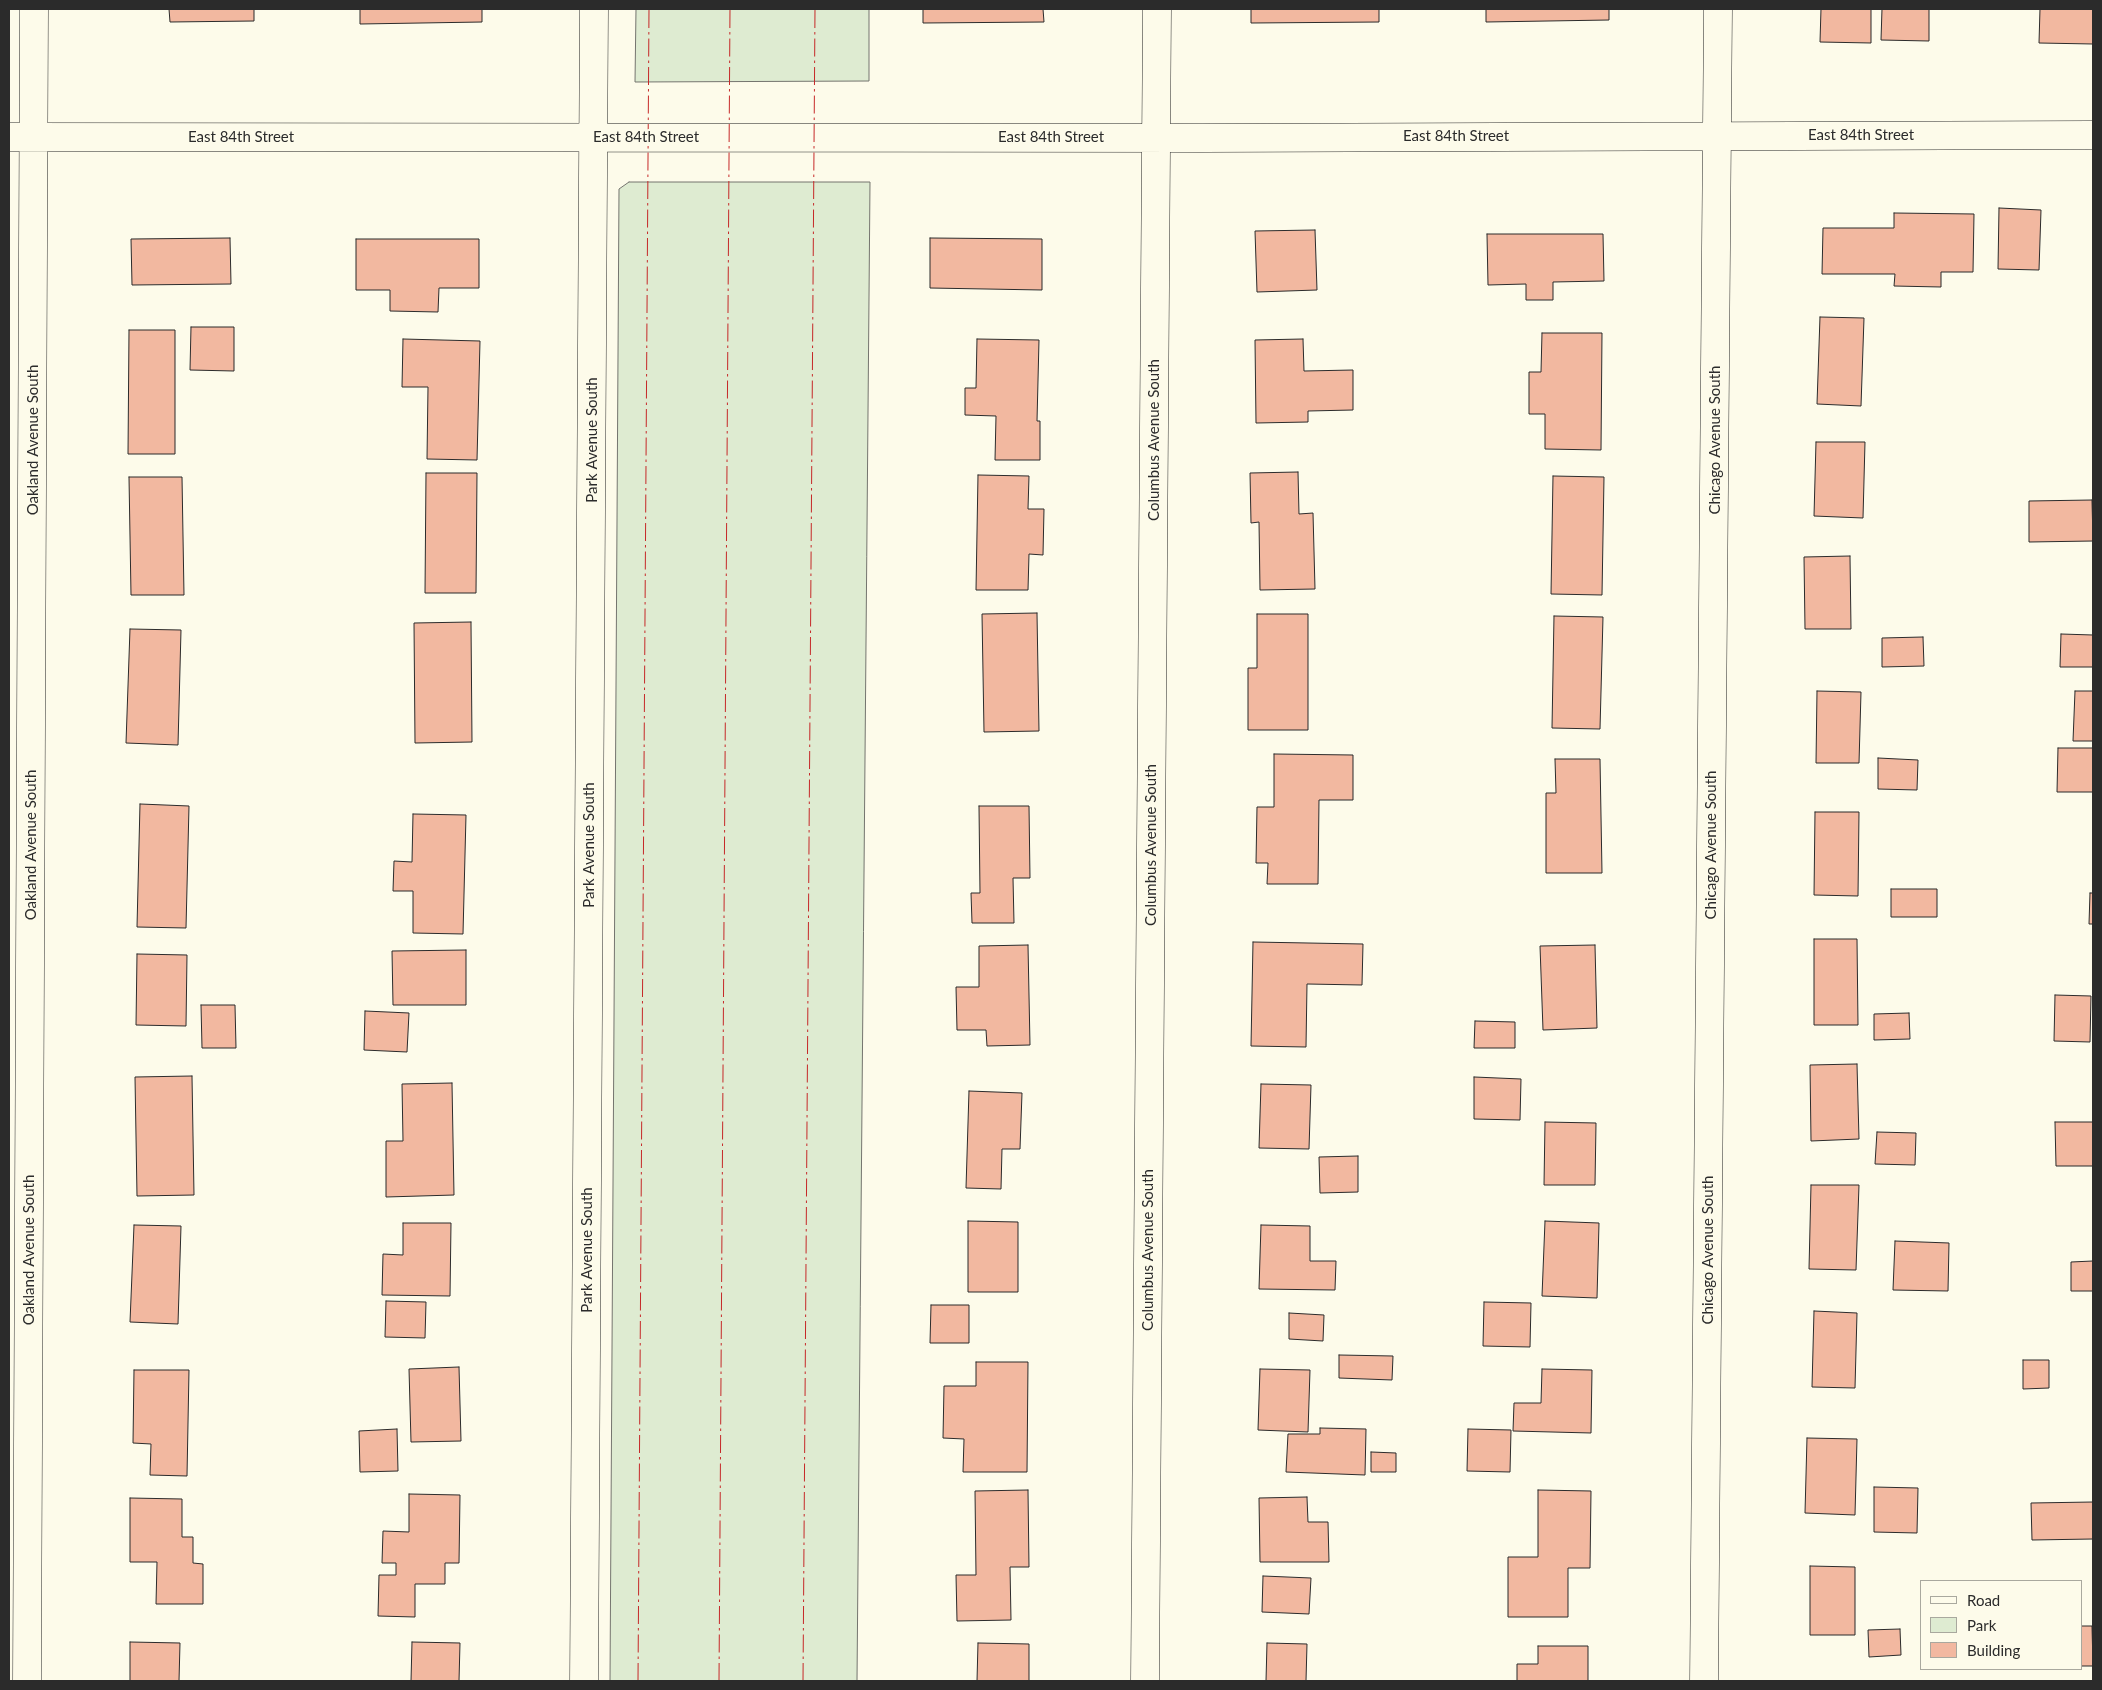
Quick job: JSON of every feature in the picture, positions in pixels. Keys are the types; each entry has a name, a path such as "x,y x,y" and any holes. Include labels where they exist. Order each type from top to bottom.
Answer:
{"street":[{"name":"Oakland Avenue South","path":"27,1681 21,137 34,9"},
{"name":"Park Avenue South","path":"584,1681 594,9"},
{"name":"Columbus Avenue South","path":"1145,1681 1156,9"},
{"name":"Chicago Avenue South","path":"1704,1681 1718,9"},
{"name":"East 84th Street","path":"21,137 593,136 1156,138 2093,135"}],"green space":[{"path":"636,9 869,9 869,81 635,82"},
{"path":"629,182 870,182 857,1681 610,1681 619,189"}],"building":[{"path":"169,9 254,9 254,21 170,22"},
{"path":"360,9 482,9 482,22 360,24"},
{"path":"923,9 1043,9 1044,22 923,23"},
{"path":"1251,9 1379,9 1379,22 1251,23"},
{"path":"1486,9 1609,9 1609,20 1486,22"},
{"path":"1821,9 1871,9 1871,43 1820,42"},
{"path":"1882,9 1929,9 1929,41 1881,40"},
{"path":"2040,9 2093,9 2093,44 2039,43"},
{"path":"1999,208 2041,210 2039,270 1998,269"},
{"path":"1894,213 1974,214 1973,272 1941,272 1941,287 1894,286 1895,274 1822,274 1823,228 1894,228"},
{"path":"1315,230 1317,290 1257,292 1255,231"},
{"path":"1487,234 1603,234 1604,281 1553,282 1553,300 1526,300 1526,284 1488,285"},
{"path":"230,238 231,284 132,285 131,239"},
{"path":"930,238 1042,239 1042,290 930,288"},
{"path":"356,239 479,239 479,288 439,288 438,312 390,311 390,290 356,290"},
{"path":"1820,317 1864,318 1861,406 1817,404"},
{"path":"191,327 234,327 234,371 190,370"},
{"path":"129,330 175,330 175,454 128,454"},
{"path":"1542,333 1602,333 1601,450 1545,449 1545,414 1529,414 1529,372 1541,372"},
{"path":"403,339 480,341 477,460 427,459 428,387 402,387"},
{"path":"977,339 1039,340 1037,421 1040,421 1040,460 995,460 996,416 965,415 965,388 976,388"},
{"path":"1303,339 1304,371 1353,370 1353,410 1308,411 1308,422 1256,423 1255,340"},
{"path":"1816,442 1865,442 1863,518 1814,516"},
{"path":"1298,472 1299,514 1313,513 1315,589 1260,590 1259,522 1251,523 1250,473"},
{"path":"426,473 477,473 476,593 425,593"},
{"path":"978,475 1029,476 1028,509 1044,509 1043,555 1029,554 1028,590 976,590"},
{"path":"1553,476 1604,477 1602,595 1551,594"},
{"path":"129,477 182,477 184,595 131,595"},
{"path":"2092,500 2093,541 2029,542 2029,501"},
{"path":"1850,556 1851,629 1805,629 1804,557"},
{"path":"1037,613 1039,731 984,732 982,614"},
{"path":"1257,614 1308,614 1308,730 1248,730 1248,668 1257,668"},
{"path":"1554,616 1603,617 1600,729 1552,728"},
{"path":"471,622 472,742 415,743 414,623"},
{"path":"130,629 181,630 178,745 126,743"},
{"path":"2061,634 2093,635 2093,667 2060,667"},
{"path":"1923,637 1924,666 1882,667 1882,638"},
{"path":"1817,691 1861,692 1859,763 1816,763"},
{"path":"2075,691 2093,691 2093,741 2073,741"},
{"path":"2058,748 2093,748 2093,792 2057,792"},
{"path":"1274,754 1353,755 1353,800 1319,800 1318,884 1267,884 1268,863 1256,863 1257,807 1274,807"},
{"path":"1878,758 1918,760 1917,790 1878,789"},
{"path":"1555,759 1600,759 1602,873 1546,873 1546,793 1556,793"},
{"path":"140,804 189,806 186,928 137,927"},
{"path":"979,806 1029,806 1030,878 1013,878 1014,923 972,923 971,893 980,893"},
{"path":"1815,812 1859,812 1858,896 1814,895"},
{"path":"413,814 466,815 463,934 413,933 413,891 393,891 394,861 412,862"},
{"path":"1891,889 1937,889 1937,917 1891,917"},
{"path":"2090,893 2093,893 2093,924 2089,924"},
{"path":"1814,939 1857,939 1858,1025 1814,1025"},
{"path":"1253,942 1363,944 1362,985 1307,984 1306,1047 1251,1046"},
{"path":"1028,945 1030,1045 987,1046 986,1030 957,1030 956,987 979,987 979,946"},
{"path":"1595,945 1597,1028 1543,1030 1540,946"},
{"path":"466,950 466,1005 393,1005 392,951"},
{"path":"137,954 187,955 186,1026 136,1025"},
{"path":"2055,995 2091,996 2090,1042 2054,1041"},
{"path":"201,1005 235,1005 236,1048 202,1048"},
{"path":"365,1011 409,1013 407,1052 364,1050"},
{"path":"1909,1013 1910,1039 1874,1040 1874,1014"},
{"path":"1475,1021 1515,1022 1515,1048 1474,1048"},
{"path":"1857,1064 1859,1139 1811,1141 1810,1065"},
{"path":"192,1076 194,1195 137,1196 135,1077"},
{"path":"1474,1077 1521,1079 1520,1120 1474,1119"},
{"path":"452,1083 454,1195 386,1197 386,1141 403,1141 402,1084"},
{"path":"1261,1084 1311,1085 1309,1149 1259,1148"},
{"path":"969,1091 1022,1093 1020,1149 1002,1149 1001,1189 966,1188"},
{"path":"1545,1122 1596,1123 1595,1185 1544,1185"},
{"path":"2055,1122 2093,1122 2093,1166 2056,1166"},
{"path":"1877,1132 1916,1133 1915,1165 1875,1164"},
{"path":"1358,1156 1358,1192 1320,1193 1319,1157"},
{"path":"1811,1185 1859,1185 1856,1270 1809,1269"},
{"path":"968,1221 1018,1222 1018,1292 968,1292"},
{"path":"1545,1221 1599,1223 1597,1298 1542,1296"},
{"path":"403,1223 451,1223 450,1296 382,1295 383,1254 403,1255"},
{"path":"134,1225 181,1226 178,1324 130,1322"},
{"path":"1261,1225 1310,1226 1310,1261 1336,1261 1335,1290 1259,1289"},
{"path":"1895,1241 1949,1243 1948,1291 1893,1290"},
{"path":"2093,1261 2093,1291 2071,1291 2071,1262"},
{"path":"386,1301 426,1302 425,1338 385,1337"},
{"path":"1484,1302 1531,1303 1530,1347 1483,1346"},
{"path":"931,1305 969,1305 969,1343 930,1343"},
{"path":"1814,1311 1857,1313 1855,1388 1812,1387"},
{"path":"1289,1313 1324,1315 1323,1341 1289,1339"},
{"path":"1339,1355 1393,1356 1392,1380 1339,1378"},
{"path":"2023,1360 2049,1360 2049,1388 2023,1389"},
{"path":"976,1362 1028,1362 1027,1472 963,1472 964,1439 943,1438 944,1386 976,1386"},
{"path":"459,1367 461,1441 411,1442 409,1369"},
{"path":"1260,1369 1310,1370 1308,1432 1258,1430"},
{"path":"1542,1369 1592,1370 1591,1433 1513,1431 1514,1403 1541,1403"},
{"path":"134,1370 189,1370 187,1476 150,1475 151,1444 133,1443"},
{"path":"1320,1428 1366,1429 1365,1475 1286,1472 1288,1434 1320,1434"},
{"path":"397,1429 398,1471 360,1472 359,1431"},
{"path":"1468,1429 1511,1430 1510,1472 1467,1471"},
{"path":"1807,1438 1857,1439 1855,1515 1805,1513"},
{"path":"1371,1452 1396,1453 1396,1472 1371,1472"},
{"path":"1874,1487 1918,1488 1917,1533 1874,1532"},
{"path":"1028,1490 1029,1567 1010,1567 1011,1620 957,1621 956,1575 976,1575 975,1491"},
{"path":"1538,1490 1591,1491 1590,1568 1568,1568 1568,1617 1508,1617 1508,1557 1538,1557"},
{"path":"409,1494 460,1495 459,1563 445,1563 445,1584 415,1584 415,1617 378,1616 379,1575 396,1575 396,1563 382,1563 383,1531 409,1532"},
{"path":"1307,1497 1308,1522 1328,1522 1329,1562 1260,1562 1259,1498"},
{"path":"130,1498 182,1499 182,1537 193,1537 193,1563 203,1564 203,1604 156,1604 157,1562 130,1562"},
{"path":"2093,1502 2093,1539 2032,1540 2031,1503"},
{"path":"1810,1566 1855,1567 1855,1635 1810,1635"},
{"path":"1263,1576 1311,1578 1309,1614 1262,1612"},
{"path":"2082,1626 2092,1626 2093,1666 2082,1666"},
{"path":"1900,1629 1901,1655 1869,1657 1868,1630"},
{"path":"130,1642 180,1643 179,1681 130,1681"},
{"path":"412,1642 460,1643 459,1681 411,1681"},
{"path":"978,1643 1029,1644 1029,1681 977,1681"},
{"path":"1267,1643 1307,1644 1306,1681 1266,1681"},
{"path":"1538,1646 1588,1646 1588,1681 1517,1681 1517,1664 1538,1664"}],"power":[{"path":"638,1681 649,9"},
{"path":"719,1681 730,9"},
{"path":"803,1681 815,9"}]}
